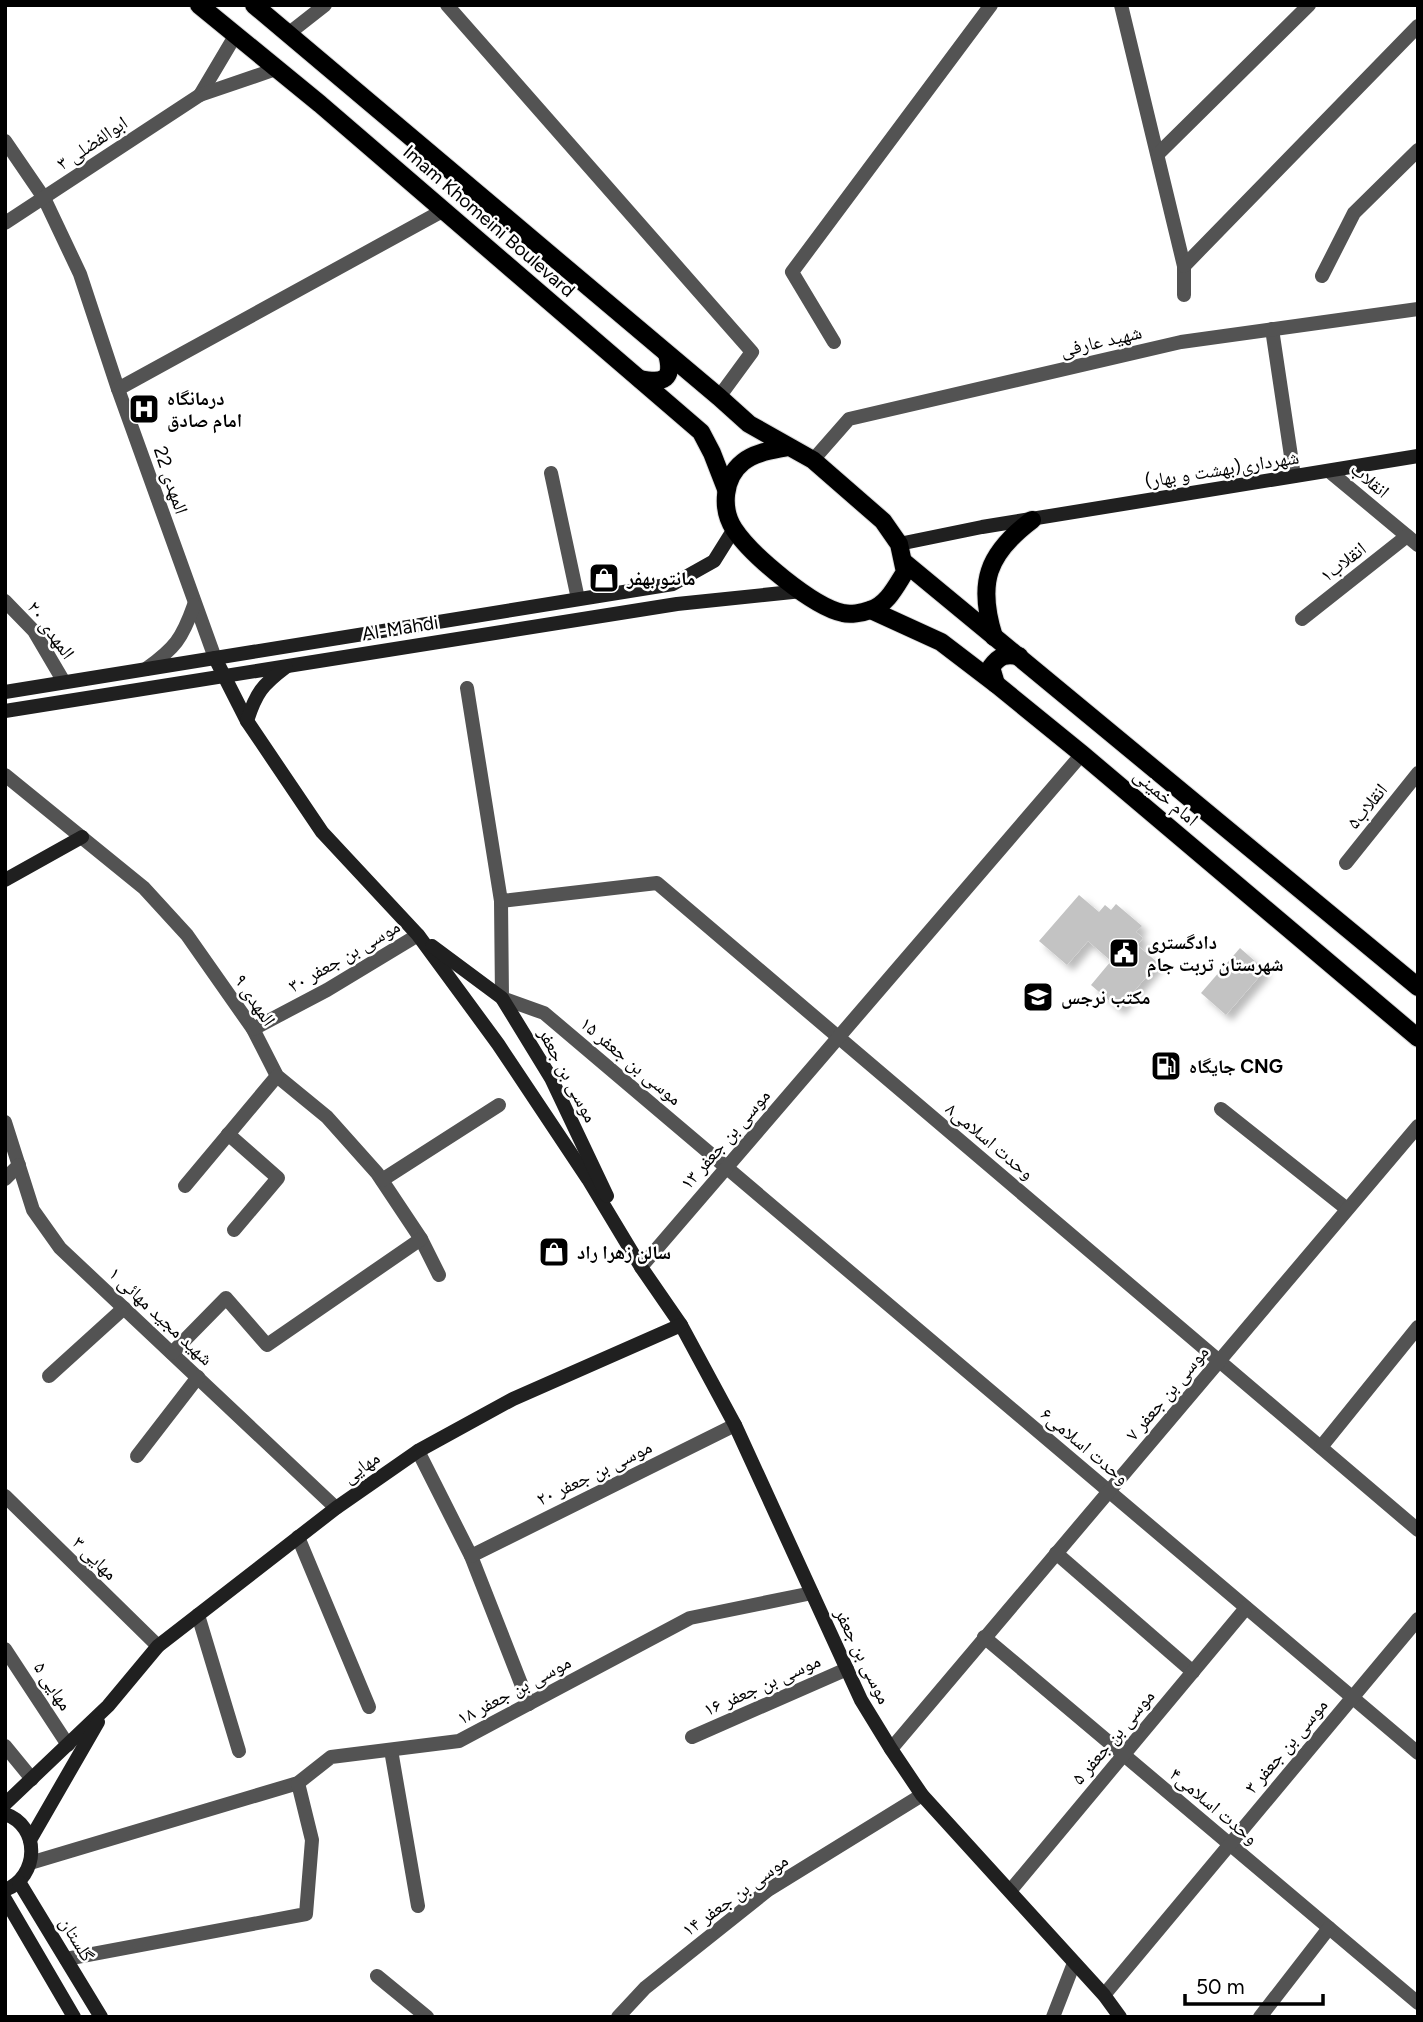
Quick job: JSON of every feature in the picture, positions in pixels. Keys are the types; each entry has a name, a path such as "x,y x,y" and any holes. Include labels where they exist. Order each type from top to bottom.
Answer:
{"main road":[{"name":"Imam Khomeini Boulevard","path":"199,5 444,210 701,432 726,489"},
{"name":"Imam Khomeini Boulevard","path":"254,5 749,424 788,447"},
{"path":"640,379 653,382 669,375 667,354"},
{"path":"788,447 813,460 883,521 899,544 905,572 888,598 871,610 846,614 829,609 802,591 758,555 734,529 725,508 726,489 743,461 760,453 788,447"},
{"path":"994,637 986,611 986,584 995,558 1010,536 1032,520"},
{"name":"امام خمینی","path":"905,563 1418,987"},
{"name":"امام خمینی","path":"871,610 941,642 996,684 1418,1038"},
{"path":"996,684 991,667 997,659 1006,654 1019,656"}],"street":[{"path":"288,34 325,5"},
{"path":"447,5 752,352 719,397"},
{"path":"834,342 792,272 991,5"},
{"path":"1121,5 1184,266 1184,295"},
{"path":"1158,154 1309,5"},
{"path":"1184,266 1418,26"},
{"path":"200,95 235,36"},
{"path":"200,95 276,69"},
{"name":"ابوالفضلی ۳","path":"5,223 200,95"},
{"name":"المهدی 22","path":"5,141 44,198 80,274 118,389 215,658"},
{"path":"1322,276 1354,213 1418,150"},
{"path":"118,389 444,210"},
{"name":"شهید عارفی","path":"813,460 849,419 1181,342 1418,309"},
{"path":"1272,329 1294,476"},
{"name":"شهرداری(بهشت و بهار)","path":"899,544 1418,457"},
{"name":"انقلاب","path":"1329,471 1412,541"},
{"path":"551,473 578,599"},
{"name":"Al-Mahdi","path":"5,692 673,584 714,561 734,529"},
{"name":"انقلاب۱","path":"1302,619 1412,541"},
{"name":"Al-Mahdi","path":"5,711 677,604 802,591"},
{"name":"المهدی ۲۰","path":"5,601 34,631 64,682"},
{"path":"146,669 171,651 185,631 194,605"},
{"name":"موسی بن جعفر","path":"215,658 247,721 322,832 418,935 528,1088 641,1267 681,1325 735,1425 861,1700 922,1796 1104,1995 1120,2017"},
{"path":"247,721 255,696 266,682 288,666"},
{"path":"467,688 502,901 502,999"},
{"name":"موسی بن جعفر ۱۳","path":"641,1267 1082,754"},
{"name":"انقلاب۵","path":"1346,863 1418,773"},
{"name":"المهدی ۹","path":"5,775 145,888 179,926 253,1029 277,1076 327,1117 382,1180 421,1239 439,1275"},
{"path":"5,880 82,837"},
{"name":"وحدت اسلامی۸","path":"502,901 657,883 1418,1530"},
{"name":"موسی بن جعفر","path":"418,935 502,999 551,1079 641,1267"},
{"name":"موسی بن جعفر ۳۰","path":"253,1029 327,990 418,935"},
{"name":"موسی بن جعفر ۱۵","path":"502,999 544,1013 726,1168"},
{"path":"184,1186 277,1076"},
{"path":"382,1180 499,1105"},
{"path":"1221,1109 1347,1209"},
{"name":"شهید مجید مهائی ۱","path":"5,1122 33,1210 60,1248 336,1508"},
{"name":"موسی بن جعفر ۷","path":"891,1749 1418,1126"},
{"path":"228,1134 278,1178 234,1230"},
{"path":"5,1179 19,1165"},
{"name":"وحدت اسلامی۶","path":"726,1168 1418,1754"},
{"path":"172,1353 226,1298 267,1345 421,1239"},
{"path":"49,1376 124,1308"},
{"name":"مهایی","path":"108,1706 158,1646 336,1508 418,1451 513,1399 681,1325"},
{"path":"1321,1447 1418,1327"},
{"path":"137,1457 198,1377"},
{"name":"موسی بن جعفر ۲۰","path":"471,1556 735,1425"},
{"path":"418,1451 471,1556 529,1704"},
{"name":"مهایی ۳","path":"5,1496 158,1646"},
{"path":"298,1537 369,1707"},
{"path":"1056,1553 1193,1672"},
{"name":"موسی بن جعفر ۱۸","path":"30,1863 298,1783 331,1757 459,1741 690,1618 812,1593"},
{"name":"موسی بن جعفر ۵","path":"1010,1891 1246,1608"},
{"path":"198,1615 239,1751"},
{"name":"موسی بن جعفر ۳","path":"1104,1995 1418,1619"},
{"name":"وحدت اسلامی۴","path":"985,1637 1418,2003"},
{"name":"مهایی ۵","path":"5,1649 68,1745"},
{"name":"موسی بن جعفر ۱۶","path":"692,1737 847,1670"},
{"path":"5,1804 108,1706"},
{"path":"30,1840 108,1706"},
{"path":"5,1746 32,1779"},
{"path":"391,1750 418,1906"},
{"path":"66,1959 306,1914 312,1840 298,1783"},
{"name":"موسی بن جعفر ۱۴","path":"618,2017 645,1988 768,1890 922,1796"},
{"path":"5,1814 23,1826 30,1840 32,1854 19,1882 5,1890"},
{"name":"گلستان","path":"19,1882 101,2017"},
{"path":"5,1899 74,2017"},
{"path":"1260,2017 1329,1928"},
{"path":"1053,2017 1074,1963"},
{"path":"377,1976 427,2017"}],"building":[{"name":"دادگستری شهرستان تربت جام","path":"1079,895 1099,912 1105,905 1111,910 1116,904 1142,926 1136,932 1143,938 1137,945 1158,963 1119,1009 1091,985 1111,961 1088,941 1067,965 1039,941"},
{"path":"1240,948 1265,970 1226,1015 1201,993"}],"place":[{"name":"درمانگاه امام صادق","path":"144,409"},
{"name":"مانتو بهفر","path":"604,578"},
{"name":"دادگستری شهرستان تربت جام","path":"1124,953"},
{"name":"مكتب نرجس","path":"1038,997"},
{"name":"جایگاه CNG","path":"1166,1066"},
{"name":"سالن زهرا راد","path":"554,1252"}]}
